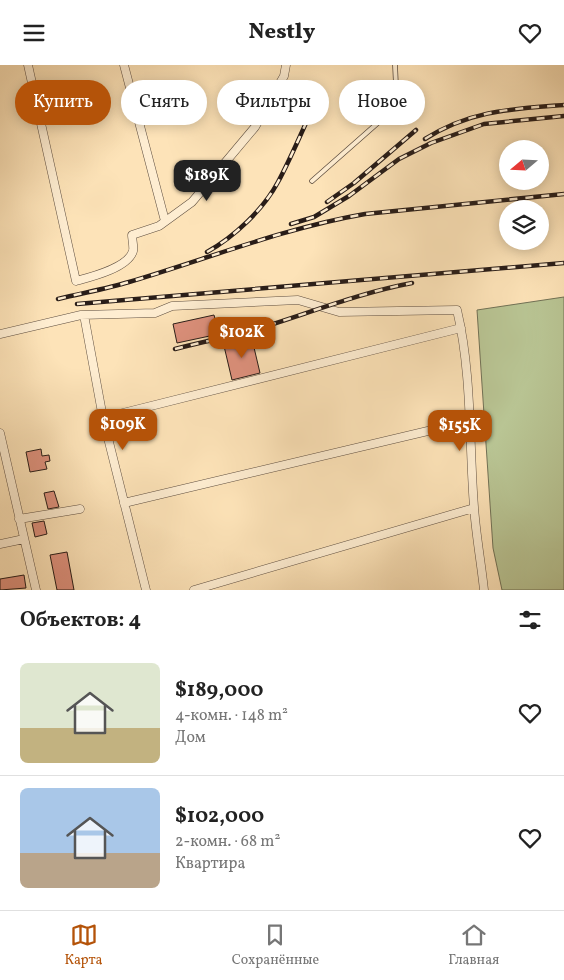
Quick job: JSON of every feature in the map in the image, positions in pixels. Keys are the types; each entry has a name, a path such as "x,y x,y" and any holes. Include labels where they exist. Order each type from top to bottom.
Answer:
{"street":[{"path":"28,65 76,281 110,271 127,260 133,251 132,235 159,226 192,202 255,127 284,76 286,65"},
{"path":"124,65 165,221"},
{"path":"0,334 84,315 155,313 172,305 298,300 340,312 457,310 461,328 470,421 474,508 484,590"},
{"path":"84,315 104,419 146,590"},
{"path":"104,419 461,328"},
{"path":"124,503 470,421"},
{"path":"0,433 36,590"},
{"path":"194,590 474,508"},
{"path":"19,519 80,509"},
{"path":"0,544 24,539"}],"lane":[{"path":"312,181 397,106 395,65"}],"green space":[{"path":"564,297 564,590 502,590 493,548 477,310"}],"building":[{"path":"214,315 219,334 177,343 173,324"},
{"path":"252,339 260,373 232,380 224,346"},
{"path":"41,449 42,456 49,455 50,461 45,462 47,469 30,472 26,452"},
{"path":"54,491 59,507 48,509 44,493"},
{"path":"44,521 47,534 35,537 32,523"},
{"path":"67,552 74,590 57,590 50,555"},
{"path":"24,575 26,588 0,590 0,579"}],"railway":[{"path":"425,139 442,129 475,117 509,110 564,105"},
{"path":"291,224 314,217 349,196 399,159 431,143 484,124 564,116"},
{"path":"207,252 237,231 264,203 283,173 305,125"},
{"path":"327,202 354,183 416,130"},
{"path":"58,299 120,284 305,227 335,220 365,214 564,194"},
{"path":"77,304 564,263"},
{"path":"175,349 254,330 352,298 412,283"}]}
